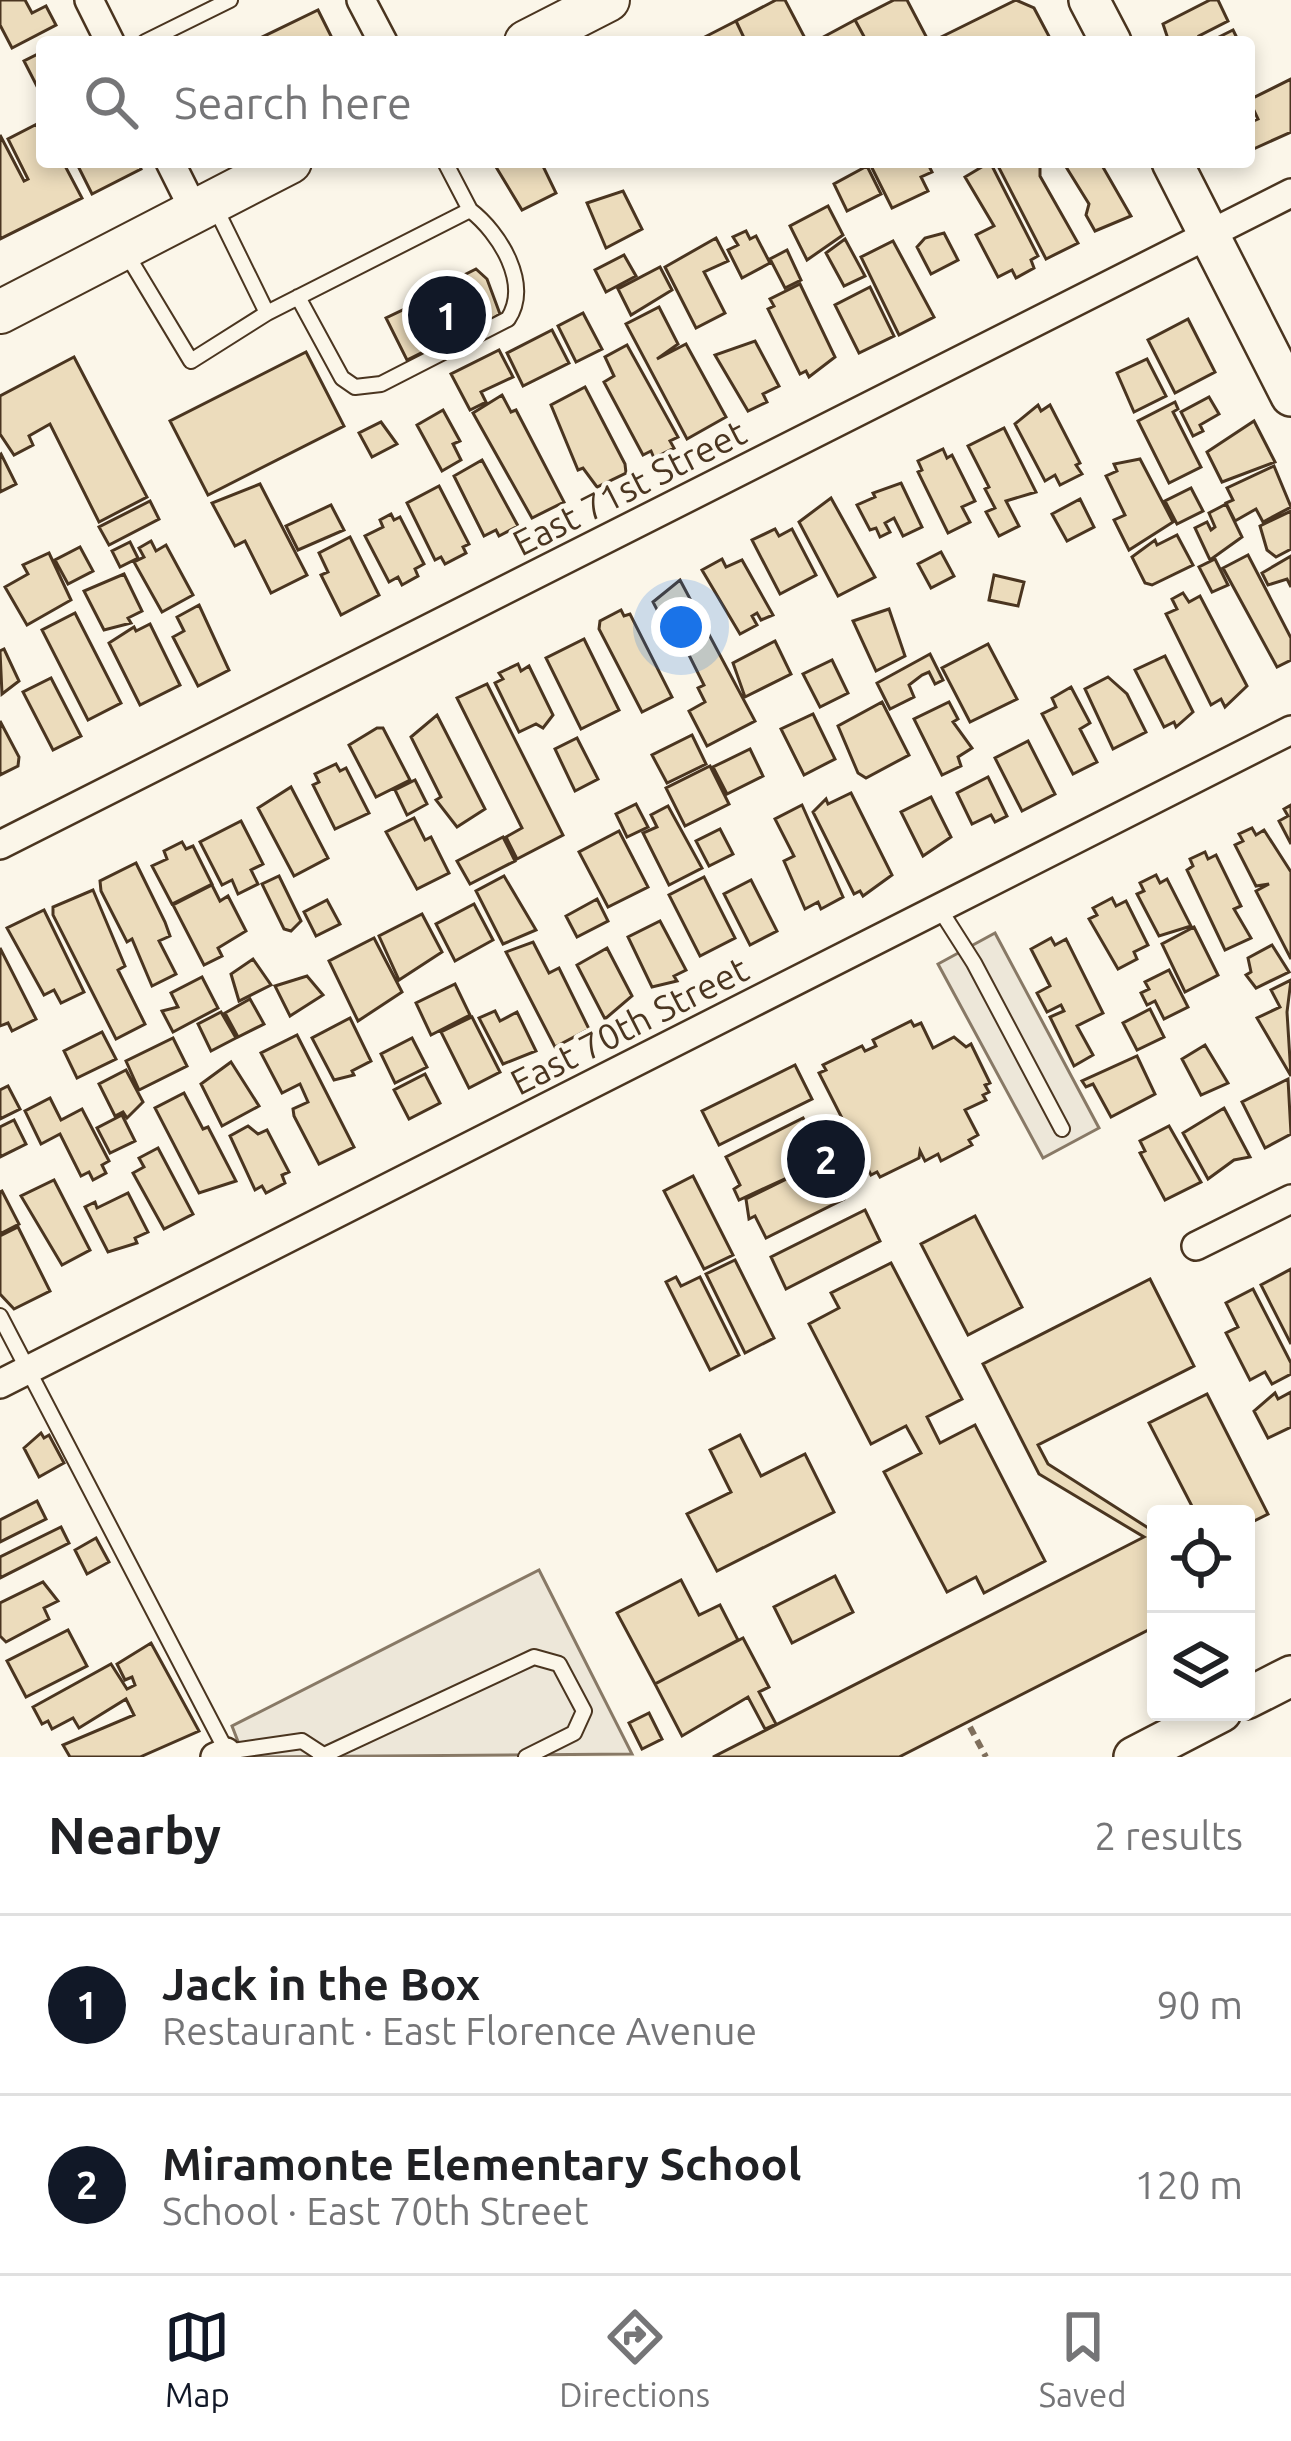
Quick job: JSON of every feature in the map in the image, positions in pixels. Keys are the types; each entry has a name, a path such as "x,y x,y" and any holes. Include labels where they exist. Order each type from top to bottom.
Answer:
{"main road":[{"path":"538,36 608,0"},
{"path":"0,312 279,168"}],"street":[{"path":"88,0 107,36"},
{"path":"361,0 379,36"},
{"path":"1091,1 1108,36"},
{"path":"175,168 204,207"},
{"path":"1175,168 1291,395"},
{"name":"East 71st Street","path":"0,845 1291,193"},
{"name":"East 70th Street","path":"0,1384 1291,730"},
{"path":"1196,1246 1291,1199"},
{"path":"1255,1694 1291,1676"},
{"path":"1135,1757 1204,1721"}],"lane":[{"path":"157,36 230,0"},
{"path":"298,297 342,378 355,387 381,384 508,319 516,306 517,289 505,256 490,225 470,211 448,168"},
{"path":"204,207 267,313"},
{"path":"124,248 191,361 267,313 470,211"},
{"path":"939,908 974,963 1062,1130"},
{"path":"0,1316 224,1755 302,1741 321,1756 534,1657 559,1664 584,1711 574,1733 526,1757"}],"path":[{"path":"970,1727 986,1757"}],"shaded area":[{"path":"995,933 1099,1128 1043,1158 938,964"},
{"path":"539,1570 632,1754 244,1757 232,1726"}],"building":[{"path":"0,0 25,0 32,13 46,6 56,25 12,48 0,25"},
{"path":"785,0 804,36 743,36 736,21"},
{"path":"894,0 907,0 926,36 864,36 855,20"},
{"path":"1016,0 1034,8 1049,36 943,36"},
{"path":"1210,0 1218,0 1228,21 1199,36 1167,36 1163,24"},
{"path":"318,10 331,36 264,36"},
{"path":"855,20 864,36 825,36"},
{"path":"736,21 743,36 707,36"},
{"path":"36,55 36,84 24,61"},
{"path":"1291,79 1291,132 1255,148 1258,119 1255,97"},
{"path":"36,125 36,168 66,168 82,198 0,239 0,135 24,181 28,179 8,139"},
{"path":"79,168 141,168 141,169 92,194"},
{"path":"497,168 544,168 556,193 522,210"},
{"path":"868,168 881,194 847,211 834,184"},
{"path":"872,168 930,168 932,172 921,177 928,191 892,208"},
{"path":"980,168 993,168 1038,256 1031,260 1034,268 1016,278 1012,270 998,277 976,235 994,226 965,177"},
{"path":"999,168 1040,168 1040,176 1078,243 1046,259"},
{"path":"1067,168 1103,168 1131,216 1095,231 1086,215 1089,204"},
{"path":"623,191 642,229 606,248 587,203"},
{"path":"828,206 843,235 807,260 790,226"},
{"path":"746,231 750,239 756,236 770,263 742,278 728,250 738,245 733,237"},
{"path":"944,233 958,260 931,274 917,247 925,238"},
{"path":"716,238 728,261 704,272 725,313 696,328 665,267"},
{"path":"845,239 865,276 844,286 826,253"},
{"path":"893,241 934,317 899,335 861,257"},
{"path":"787,250 801,280 785,288 770,259"},
{"path":"624,255 636,276 606,292 595,270"},
{"path":"660,267 672,290 631,315 618,289"},
{"path":"476,269 487,279 500,314 445,347 443,342 407,360 386,318 417,303 413,296 426,285 448,274 452,281"},
{"path":"800,284 835,357 809,377 806,371 800,374 768,309 774,306 770,299"},
{"path":"870,287 894,336 859,353 835,305"},
{"path":"659,307 678,344 657,359 686,344 726,417 687,439 626,324"},
{"path":"583,313 602,349 576,362 558,326"},
{"path":"1188,319 1215,372 1175,393 1148,340"},
{"path":"552,330 569,363 523,386 507,353"},
{"path":"755,341 779,386 763,394 767,402 748,411 715,355"},
{"path":"627,345 678,437 670,441 674,448 654,458 651,451 643,455 604,382 614,376 605,357"},
{"path":"499,350 513,377 481,392 486,402 470,410 451,374"},
{"path":"306,352 344,426 208,495 170,421"},
{"path":"74,357 147,497 99,522 50,424 29,436 33,445 14,455 0,434 0,396"},
{"path":"1147,359 1166,396 1134,412 1117,373"},
{"path":"585,387 625,464 626,473 597,487 583,468 578,470 551,405"},
{"path":"502,395 511,412 516,410 564,502 532,518 473,413"},
{"path":"1209,397 1219,414 1200,425 1203,431 1193,436 1181,412"},
{"path":"1175,402 1178,409 1173,412 1201,467 1169,483 1138,421"},
{"path":"1038,405 1041,411 1050,405 1080,463 1076,465 1082,474 1060,485 1055,475 1045,481 1015,424"},
{"path":"443,410 460,441 453,444 461,460 442,471 417,425"},
{"path":"1254,421 1275,462 1222,482 1207,452"},
{"path":"381,422 397,444 372,457 359,433"},
{"path":"1004,428 1036,492 1006,501 1019,526 999,536 986,512 995,508 985,489 989,487 968,446"},
{"path":"943,449 947,458 952,455 975,501 962,507 970,522 948,533 918,472 922,470 918,461"},
{"path":"0,455 16,484 0,492"},
{"path":"1140,459 1173,522 1129,550 1114,520 1125,515 1106,476 1117,471 1114,464"},
{"path":"482,460 518,526 499,536 496,530 484,536 454,476"},
{"path":"1274,466 1291,507 1263,522 1256,509 1235,521 1226,503 1233,500 1227,488"},
{"path":"901,483 922,527 903,536 894,518 885,523 890,532 880,537 876,528 870,530 857,505"},
{"path":"260,484 307,575 271,593 245,541 235,546 212,503"},
{"path":"439,486 469,544 463,547 466,553 445,564 441,557 435,560 407,503"},
{"path":"1191,488 1203,511 1177,524 1165,501"},
{"path":"831,498 875,577 838,596 799,522"},
{"path":"1080,499 1094,527 1067,541 1052,514"},
{"path":"150,501 159,519 109,545 99,527"},
{"path":"1226,504 1242,537 1210,560 1195,528 1207,522 1211,530 1215,527 1209,513"},
{"path":"331,505 344,530 298,550 286,526"},
{"path":"1291,511 1291,549 1276,557 1267,550 1260,526"},
{"path":"391,514 394,520 400,517 424,564 415,569 418,576 402,585 398,577 389,582 365,536 383,527 380,520"},
{"path":"775,529 779,536 792,529 816,575 780,594 752,540"},
{"path":"1177,535 1193,565 1152,585 1145,583 1132,557 1155,540 1157,545"},
{"path":"350,537 379,595 341,615 321,575 328,572 319,553"},
{"path":"151,541 156,551 166,545 193,595 162,612 134,562 144,557 139,548"},
{"path":"130,542 138,558 120,567 112,551"},
{"path":"80,547 93,571 68,584 55,560"},
{"path":"941,552 954,576 931,588 918,564"},
{"path":"49,553 71,600 27,625 5,587 28,574 23,565"},
{"path":"1248,555 1291,638 1291,660 1277,667 1223,568"},
{"path":"1291,556 1291,587 1287,579 1268,585 1262,573"},
{"path":"722,559 726,567 742,560 773,615 761,620 757,613 752,616 757,625 740,634 702,570"},
{"path":"1215,559 1228,585 1212,592 1199,567"},
{"path":"124,574 142,611 128,618 131,623 104,630 84,591"},
{"path":"994,575 1024,582 1018,606 989,600"},
{"path":"680,580 755,721 707,746 689,711 705,702 698,688 704,685 686,649 679,652 653,602"},
{"path":"1183,593 1189,602 1200,596 1247,686 1225,707 1221,699 1211,705 1166,614 1177,609 1172,599"},
{"path":"199,605 229,670 198,686 173,637 184,631 177,617"},
{"path":"889,609 905,656 876,671 853,621"},
{"path":"621,610 624,616 630,614 672,697 642,712 599,629 600,621"},
{"path":"75,613 121,703 88,720 42,630"},
{"path":"150,624 180,685 140,705 109,643 134,627 136,631"},
{"path":"584,639 619,710 581,729 546,658"},
{"path":"775,641 791,674 745,697 733,663"},
{"path":"988,644 1017,699 970,722 942,668"},
{"path":"4,649 19,681 2,694 0,651"},
{"path":"930,654 943,680 935,684 929,672 922,675 909,685 914,697 890,709 877,683"},
{"path":"1165,656 1193,712 1176,727 1174,722 1164,727 1135,670"},
{"path":"832,660 848,693 820,707 803,674"},
{"path":"518,664 521,671 529,666 553,715 543,728 536,724 519,732 495,683 503,679 499,673"},
{"path":"1108,677 1127,694 1146,732 1113,749 1085,689"},
{"path":"51,678 81,736 53,750 23,692"},
{"path":"487,684 563,835 517,859 506,837 522,828 457,698"},
{"path":"1071,687 1090,723 1080,729 1097,762 1073,774 1042,714 1056,707 1052,698"},
{"path":"882,702 909,755 866,778 858,773 838,726"},
{"path":"949,702 958,719 953,722 972,748 958,757 961,766 942,775 914,719"},
{"path":"813,714 835,759 804,775 781,729"},
{"path":"437,715 485,809 457,827 436,800 441,797 411,737"},
{"path":"0,721 19,757 18,766 0,775"},
{"path":"383,728 410,780 376,797 349,745"},
{"path":"692,735 706,764 667,783 652,755"},
{"path":"577,738 598,779 575,791 555,749"},
{"path":"1028,741 1055,794 1022,811 995,758"},
{"path":"750,749 763,776 727,794 713,767"},
{"path":"336,764 340,771 346,768 369,813 335,829 313,785 319,782 315,774"},
{"path":"710,766 729,804 685,826 666,788"},
{"path":"988,777 1007,816 995,822 991,815 972,824 957,793"},
{"path":"415,780 427,804 407,815 395,790"},
{"path":"291,787 328,858 294,876 258,808"},
{"path":"851,793 892,875 863,896 860,891 854,894 813,812 826,799 828,804"},
{"path":"931,797 951,837 923,856 901,812"},
{"path":"636,804 648,827 627,837 616,814"},
{"path":"802,805 843,897 821,909 818,902 805,909 784,861 794,856 775,819"},
{"path":"1291,805 1291,844 1279,821 1288,816 1284,809"},
{"path":"668,806 702,868 669,885 643,833 657,827 651,815"},
{"path":"414,818 425,840 431,837 449,873 417,889 386,832"},
{"path":"241,821 263,864 251,870 258,884 238,894 232,880 222,885 200,842"},
{"path":"1252,828 1256,835 1264,830 1291,872 1291,959 1256,891 1269,884 1256,886 1235,845 1243,841 1239,834"},
{"path":"720,829 733,854 709,866 696,841"},
{"path":"619,831 648,887 608,907 579,852"},
{"path":"503,837 515,861 470,884 457,861"},
{"path":"182,842 186,849 193,846 212,884 172,904 152,866 167,859 164,851"},
{"path":"1205,852 1208,859 1216,855 1241,906 1234,909 1251,938 1225,950 1187,870 1193,866 1190,859"},
{"path":"136,863 165,922 170,936 159,941 176,974 152,986 132,939 127,942 101,891 100,881"},
{"path":"1156,875 1160,883 1167,879 1191,926 1159,936 1137,894 1144,891 1140,883"},
{"path":"279,876 301,921 291,931 284,929 262,884"},
{"path":"504,876 536,930 503,944 476,891"},
{"path":"704,877 735,938 700,956 669,895"},
{"path":"751,880 777,931 750,945 724,894"},
{"path":"212,885 220,901 228,896 246,931 218,948 222,956 204,965 173,905"},
{"path":"93,890 125,966 118,970 145,1024 116,1039 53,915 53,907"},
{"path":"1112,898 1116,906 1126,901 1148,945 1134,952 1137,959 1118,969 1089,919 1097,915 1093,908"},
{"path":"597,899 608,921 577,937 566,916"},
{"path":"327,900 340,924 316,936 304,912"},
{"path":"474,904 493,940 455,961 436,924"},
{"path":"44,910 84,992 61,1003 54,990 44,995 7,928"},
{"path":"422,914 442,952 399,980 379,936"},
{"path":"660,921 686,970 674,976 677,981 652,987 628,937"},
{"path":"1194,927 1218,975 1185,992 1162,944"},
{"path":"374,938 402,992 358,1021 329,961"},
{"path":"1051,938 1055,945 1066,939 1103,1013 1077,1026 1093,1055 1074,1066 1050,1017 1064,1011 1061,1005 1047,1012 1037,993 1050,986 1031,949"},
{"path":"533,942 549,973 559,968 589,1029 555,1047 506,952"},
{"path":"1272,945 1289,972 1256,988 1246,975 1251,972 1248,958"},
{"path":"0,948 36,1019 12,1031 8,1023 0,1026"},
{"path":"607,948 632,996 605,1019 577,965"},
{"path":"253,959 271,985 239,1001 231,974"},
{"path":"1169,970 1188,1007 1164,1019 1155,1001 1147,1005 1141,993 1149,989 1145,982"},
{"path":"307,976 323,995 290,1016 275,986"},
{"path":"202,977 218,1008 173,1032 162,1011 178,1007 171,993"},
{"path":"1291,980 1287,1012 1291,1076 1257,1018 1280,1007 1271,990"},
{"path":"455,984 470,1015 431,1035 416,1003"},
{"path":"250,999 264,1024 238,1037 225,1013"},
{"path":"1150,1009 1164,1037 1137,1050 1123,1023"},
{"path":"495,1011 500,1021 517,1012 536,1051 503,1064 479,1018"},
{"path":"221,1012 236,1038 211,1051 198,1024"},
{"path":"472,1017 500,1072 469,1088 441,1032"},
{"path":"350,1018 371,1061 352,1071 354,1075 334,1080 312,1038"},
{"path":"911,1021 914,1026 921,1023 933,1048 954,1037 966,1047 971,1044 990,1083 985,1085 986,1100 965,1110 978,1135 969,1140 972,1145 941,1161 938,1154 925,1161 920,1151 919,1158 880,1177 877,1172 871,1175 819,1073 826,1070 823,1065 862,1046 865,1051 876,1046 873,1040"},
{"path":"102,1032 116,1059 77,1078 64,1051"},
{"path":"297,1035 354,1147 319,1164 294,1116 293,1109 308,1102 300,1084 282,1093 261,1053"},
{"path":"173,1038 187,1066 139,1090 126,1061"},
{"path":"412,1038 427,1067 395,1083 381,1054"},
{"path":"1205,1045 1228,1083 1201,1095 1182,1059"},
{"path":"1137,1056 1155,1094 1111,1117 1093,1084 1086,1087 1082,1081"},
{"path":"231,1062 259,1106 222,1126 201,1084"},
{"path":"795,1065 812,1099 719,1145 702,1111"},
{"path":"126,1070 143,1102 127,1118 123,1112 115,1116 99,1084"},
{"path":"425,1074 440,1103 409,1119 394,1090"},
{"path":"1288,1079 1291,1134 1265,1148 1242,1102"},
{"path":"8,1086 20,1109 0,1119 0,1090"},
{"path":"184,1093 236,1181 199,1193 155,1108"},
{"path":"50,1098 61,1120 82,1109 109,1161 102,1165 106,1173 93,1180 89,1172 81,1176 60,1134 41,1144 25,1111"},
{"path":"1224,1108 1250,1157 1234,1160 1208,1179 1183,1133"},
{"path":"122,1115 135,1141 110,1153 97,1128"},
{"path":"803,1118 823,1157 820,1162 824,1160 844,1199 766,1238 755,1216 749,1219 746,1199 815,1165 739,1200 734,1189 740,1185 726,1157"},
{"path":"14,1120 26,1144 0,1157 0,1127"},
{"path":"248,1126 258,1134 267,1130 289,1172 282,1175 285,1183 266,1193 262,1186 255,1190 230,1136"},
{"path":"1169,1126 1201,1182 1165,1200 1140,1153 1145,1151 1140,1141"},
{"path":"158,1148 193,1214 164,1229 133,1173 144,1167 139,1158"},
{"path":"693,1176 733,1255 704,1269 664,1191"},
{"path":"54,1180 90,1250 62,1265 21,1196"},
{"path":"0,1192 19,1224 0,1234"},
{"path":"128,1193 148,1232 135,1238 137,1243 108,1252 85,1207 95,1202 97,1208"},
{"path":"865,1210 880,1241 786,1289 771,1257"},
{"path":"975,1216 1022,1307 968,1335 921,1244"},
{"path":"18,1227 50,1291 14,1309 0,1294 0,1236"},
{"path":"735,1260 774,1338 745,1353 706,1274"},
{"path":"891,1263 962,1399 927,1417 940,1443 975,1425 1045,1561 984,1593 976,1577 947,1592 884,1472 921,1453 906,1426 871,1444 809,1324 839,1308 831,1293"},
{"path":"1291,1269 1291,1344 1261,1285"},
{"path":"676,1277 681,1286 700,1277 739,1355 710,1370 666,1282"},
{"path":"1150,1279 1194,1366 1038,1445 1048,1464 1147,1527 1147,1631 899,1757 713,1757 1144,1537 1039,1474 983,1364"},
{"path":"1253,1289 1291,1363 1291,1374 1272,1384 1265,1372 1250,1380 1226,1333 1238,1327 1226,1303"},
{"path":"1291,1392 1291,1427 1268,1438 1254,1411 1275,1393 1278,1399"},
{"path":"1207,1394 1268,1514 1255,1520 1255,1505 1191,1505 1149,1423"},
{"path":"41,1433 44,1438 49,1435 64,1463 39,1477 24,1448"},
{"path":"740,1435 761,1476 805,1454 834,1512 717,1571 687,1514 731,1492 710,1450"},
{"path":"37,1501 46,1519 0,1542 0,1520"},
{"path":"61,1527 69,1543 0,1578 0,1557"},
{"path":"96,1538 109,1562 87,1574 75,1550"},
{"path":"835,1576 853,1612 792,1643 774,1607"},
{"path":"681,1580 699,1615 720,1605 738,1640 655,1684 617,1613"},
{"path":"43,1582 58,1601 44,1608 49,1619 6,1642 0,1636 0,1603"},
{"path":"68,1630 87,1666 26,1697 7,1661"},
{"path":"743,1638 769,1687 759,1692 776,1724 765,1729 748,1697 682,1736 655,1684"},
{"path":"151,1643 199,1731 140,1757 70,1757 63,1745 134,1715 126,1699 79,1728 73,1718 52,1729 48,1721 42,1724 33,1707 111,1664 127,1689 135,1685 132,1677 125,1680 117,1664"},
{"path":"649,1713 662,1739 642,1749 629,1723"}],"place":[{"name":"Jack in the Box","path":"447,315"},
{"name":"Miramonte Elementary School","path":"826,1159"}]}
